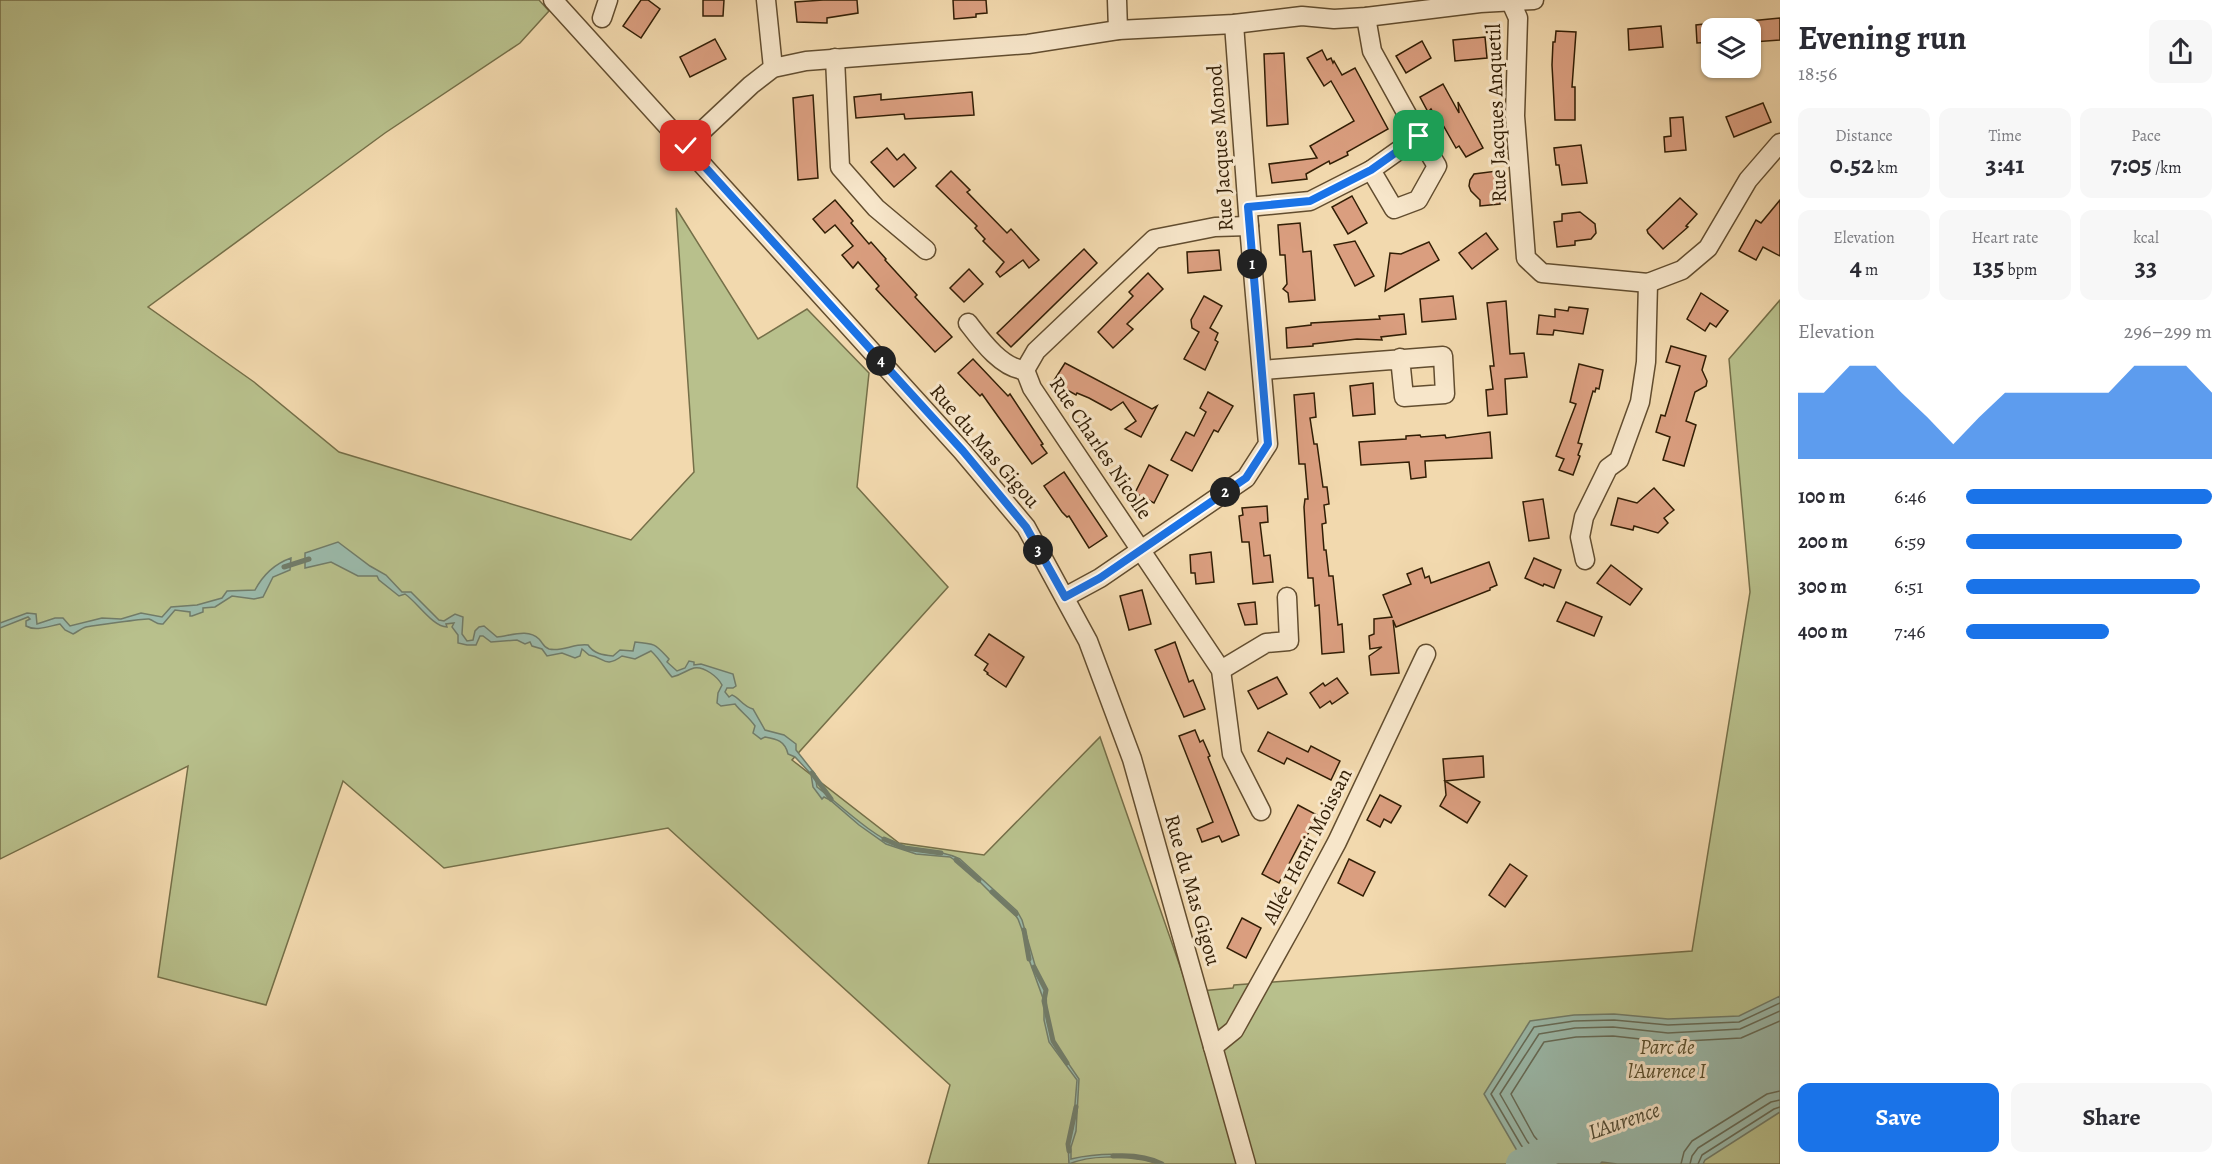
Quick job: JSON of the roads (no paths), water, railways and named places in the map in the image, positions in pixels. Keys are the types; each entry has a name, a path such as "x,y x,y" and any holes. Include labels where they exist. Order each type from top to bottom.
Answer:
{"street":[{"name":"Rue du Mas Gigou","path":"553,0 963,451 1026,527 1088,640 1132,759 1246,1164"},
{"path":"602,18 608,0"},
{"path":"766,0 773,68"},
{"path":"1116,0 1118,30"},
{"path":"686,146 751,85 773,68 835,58 1028,44 1118,30 1234,24 1302,8 1334,19 1510,0 1534,0"},
{"name":"Rue Jacques Anquetil","path":"1510,0 1518,18 1515,116 1526,258 1542,273 1648,283 1682,270 1708,248 1748,180 1780,143"},
{"path":"1366,17 1372,51 1437,166 1418,200 1394,209 1371,170"},
{"name":"Rue Jacques Monod","path":"1065,597 1100,578 1246,478 1268,444 1234,24"},
{"path":"835,58 840,166 876,208 926,250"},
{"path":"1248,207 1310,201 1371,170 1419,136"},
{"name":"Rue Charles Nicolle","path":"1025,370 1036,351 1154,238 1215,227 1249,226"},
{"path":"1585,560 1580,537 1584,517 1608,468 1619,460 1640,402 1646,362 1648,283"},
{"name":"Rue Charles Nicolle","path":"968,323 999,358 1016,369 1025,370"},
{"path":"1262,370 1400,358"},
{"name":"Rue Charles Nicolle","path":"1025,370 1032,388 1221,670"},
{"path":"1261,811 1232,754 1221,670 1266,643 1289,640 1287,597"},
{"name":"Allée Henri Moissan","path":"1213,1047 1234,1030 1298,915 1337,842 1426,654"}],"water":[{"path":"338,542 386,575 402,592 411,592 439,620 444,621 455,614 463,617 462,634 467,641 473,640 475,631 484,626 497,637 530,634 549,649 588,645 596,652 613,656 620,650 633,651 635,642 652,644 669,659 667,662 677,671 685,668 689,661 694,662 694,665 701,664 733,674 736,686 727,688 725,692 729,697 735,696 753,709 765,730 784,735 796,744 796,750 815,774 817,787 869,829 891,843 908,849 946,854 960,859 1017,911 1022,920 1039,979 1046,990 1047,1021 1053,1041 1079,1079 1076,1131 1071,1147 1071,1159 1117,1154 1141,1157 1162,1164 1146,1160 1106,1157 1069,1164 1068,1144 1073,1128 1077,1080 1049,1042 1044,1020 1044,1001 1027,954 1024,935 1018,919 1009,906 990,892 965,867 950,857 916,854 886,844 830,800 824,797 822,799 813,787 811,774 795,757 788,754 783,743 765,737 761,739 753,733 755,726 735,704 721,706 717,703 722,685 714,676 698,668 672,677 651,651 635,659 622,656 608,662 589,655 582,649 580,656 575,658 562,653 547,656 542,649 532,646 530,642 525,644 517,640 491,642 480,636 476,645 458,643 458,635 452,627 454,623 446,624 447,627 436,623 405,594 399,596 377,576 358,576 331,562 305,568 305,553"},
{"path":"291,558 290,570 273,577 263,597 254,599 232,596 215,607 203,608 203,612 192,616 190,612 175,610 163,624 149,619 139,620 86,627 73,634 60,624 30,628 26,626 26,621 30,619 28,617 0,628 0,623 27,613 36,614 37,624 63,618 70,626 102,618 121,619 141,613 162,617 171,607 197,605 222,598 227,591 255,590 279,563"},
{"path":"1780,996 1780,1112 1705,1160 1703,1164 1602,1162 1600,1164 1529,1164 1516,1149 1484,1094 1530,1021 1574,1015 1614,1014 1668,1019 1739,1016"}],"waterway":[{"path":"284,567 309,559"},
{"path":"812,773 831,799"},
{"path":"884,839 905,848 941,853"},
{"path":"956,860 979,880"},
{"path":"992,892 1016,914"},
{"path":"1024,930 1029,959"},
{"path":"1034,967 1046,990 1044,1001 1053,1041 1067,1063"},
{"path":"1069,1151 1068,1144 1076,1107"},
{"name":"L'Aurence","path":"1521,1164 1563,1144"},
{"path":"1113,1156 1138,1157 1162,1164"}],"park label":[{"name":"Parc de l'Aurence I","path":"1667,1059"}]}
